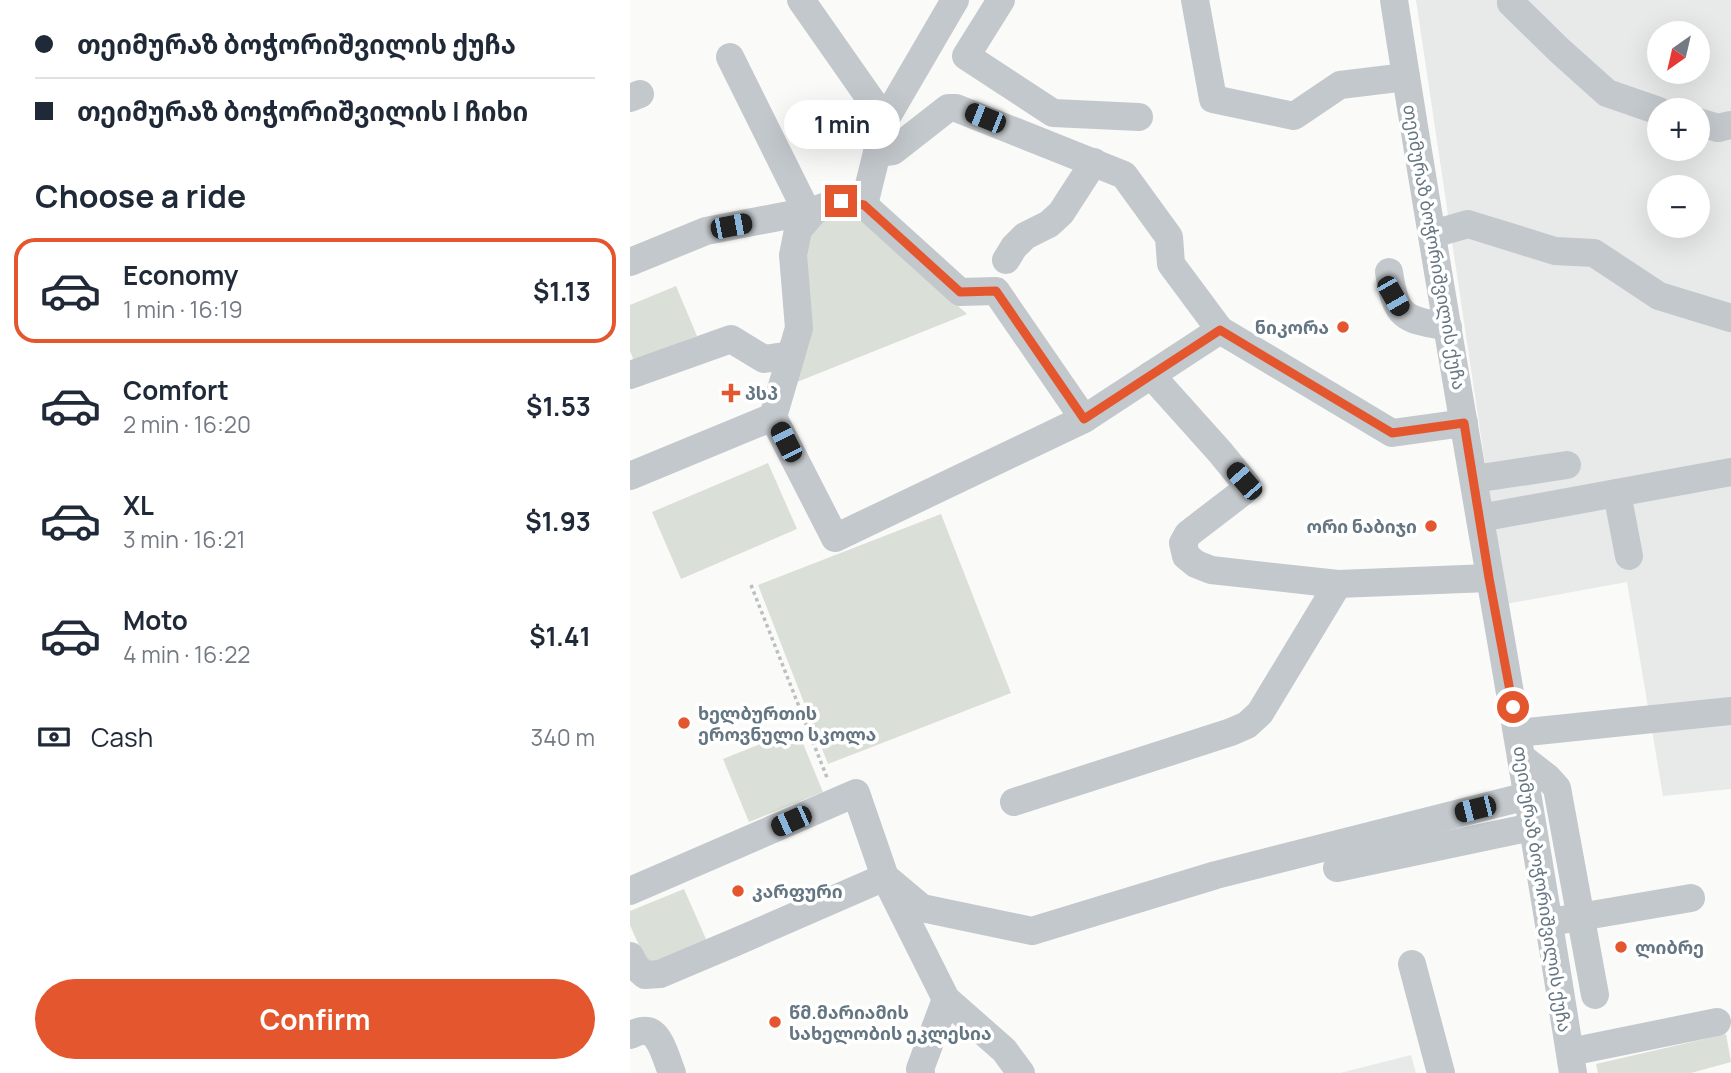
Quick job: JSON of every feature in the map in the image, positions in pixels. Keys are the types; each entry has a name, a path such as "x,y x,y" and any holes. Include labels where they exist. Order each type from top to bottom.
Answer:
{"street":[{"path":"801,0 885,120"},
{"path":"864,205 885,120 955,0"},
{"path":"1001,0 965,56 1053,113 1139,117"},
{"path":"1195,0 1213,99 1294,116 1340,85 1406,77"},
{"name":"თეიმურაზ ბოჭორიშვილის ქუჩა","path":"1394,0 1572,1062"},
{"path":"1511,0 1559,50 1607,93 1647,107"},
{"path":"730,57 811,211"},
{"path":"877,153 893,151 948,108 956,108 1124,174 1169,237 1171,264 1220,330 1392,433 1464,423"},
{"path":"1710,126 1718,128 1731,125"},
{"path":"1006,260 1025,236 1049,224 1061,213 1094,162"},
{"path":"630,262 706,230 811,211 841,201 864,205 960,292 996,291 1084,419"},
{"path":"811,211 798,230 793,255 799,328 774,417 835,538 1084,419 1220,330"},
{"path":"1433,234 1468,224 1555,251 1594,253 1659,296 1731,318"},
{"path":"1389,272 1393,296 1407,317 1418,322 1448,327"},
{"path":"630,375 731,339 764,359 791,355"},
{"path":"1151,375 1247,485 1244,491 1188,534 1183,543 1186,556 1196,564 1210,570 1338,583 1489,578"},
{"path":"630,476 774,417"},
{"path":"1474,479 1567,465"},
{"path":"1480,518 1731,472"},
{"path":"1617,493 1629,556"},
{"path":"1014,803 1247,725 1261,713 1338,583"},
{"path":"1519,745 1731,711"},
{"path":"1519,745 1557,788 1595,995"},
{"path":"630,891 856,793 885,877 946,999 1004,1050 1021,1073"},
{"path":"885,877 922,908 1032,931 1216,875 1527,796"},
{"path":"1337,868 1532,827"},
{"path":"630,956 636,967 645,975 660,974 885,877"},
{"path":"1549,922 1691,898"},
{"path":"1412,964 1441,1073"},
{"path":"921,1073 920,1069 946,999"},
{"path":"1572,1062 1717,1022"},
{"path":"630,1035 648,1031 655,1033 672,1073"}],"path":[{"path":"751,585 837,802"}],"shaded area":[{"path":"1416,0 1731,0 1731,789 1663,796 1627,582 1506,604"},
{"path":"840,212 857,215 967,314 797,382 806,241 821,221"},
{"path":"676,286 697,336 634,361 630,351 630,305"},
{"path":"768,463 797,529 681,579 652,512"},
{"path":"941,514 1011,693 828,764 758,585"},
{"path":"797,729 823,792 749,822 723,759"},
{"path":"684,889 713,955 654,980 630,925 630,911"},
{"path":"1726,1034 1731,1062 1691,1073 1598,1073 1596,1064"},
{"path":"1411,1055 1416,1073 1340,1073"}],"place":[{"name":"ნიკორა","path":"1343,327"},
{"name":"პსპ","path":"731,393"},
{"name":"ორი ნაბიჯი","path":"1431,526"},
{"name":"ხელბურთის ეროვნული სკოლა","path":"684,723"},
{"name":"კარფური","path":"738,891"},
{"name":"ლიბრე","path":"1621,947"},
{"name":"წმ.მარიამის სახელობის ეკლესია","path":"775,1022"}],"route":[{"path":"841,201 864,205 960,292 996,291 1084,419 1220,330 1392,433 1464,423 1513,707"}]}
